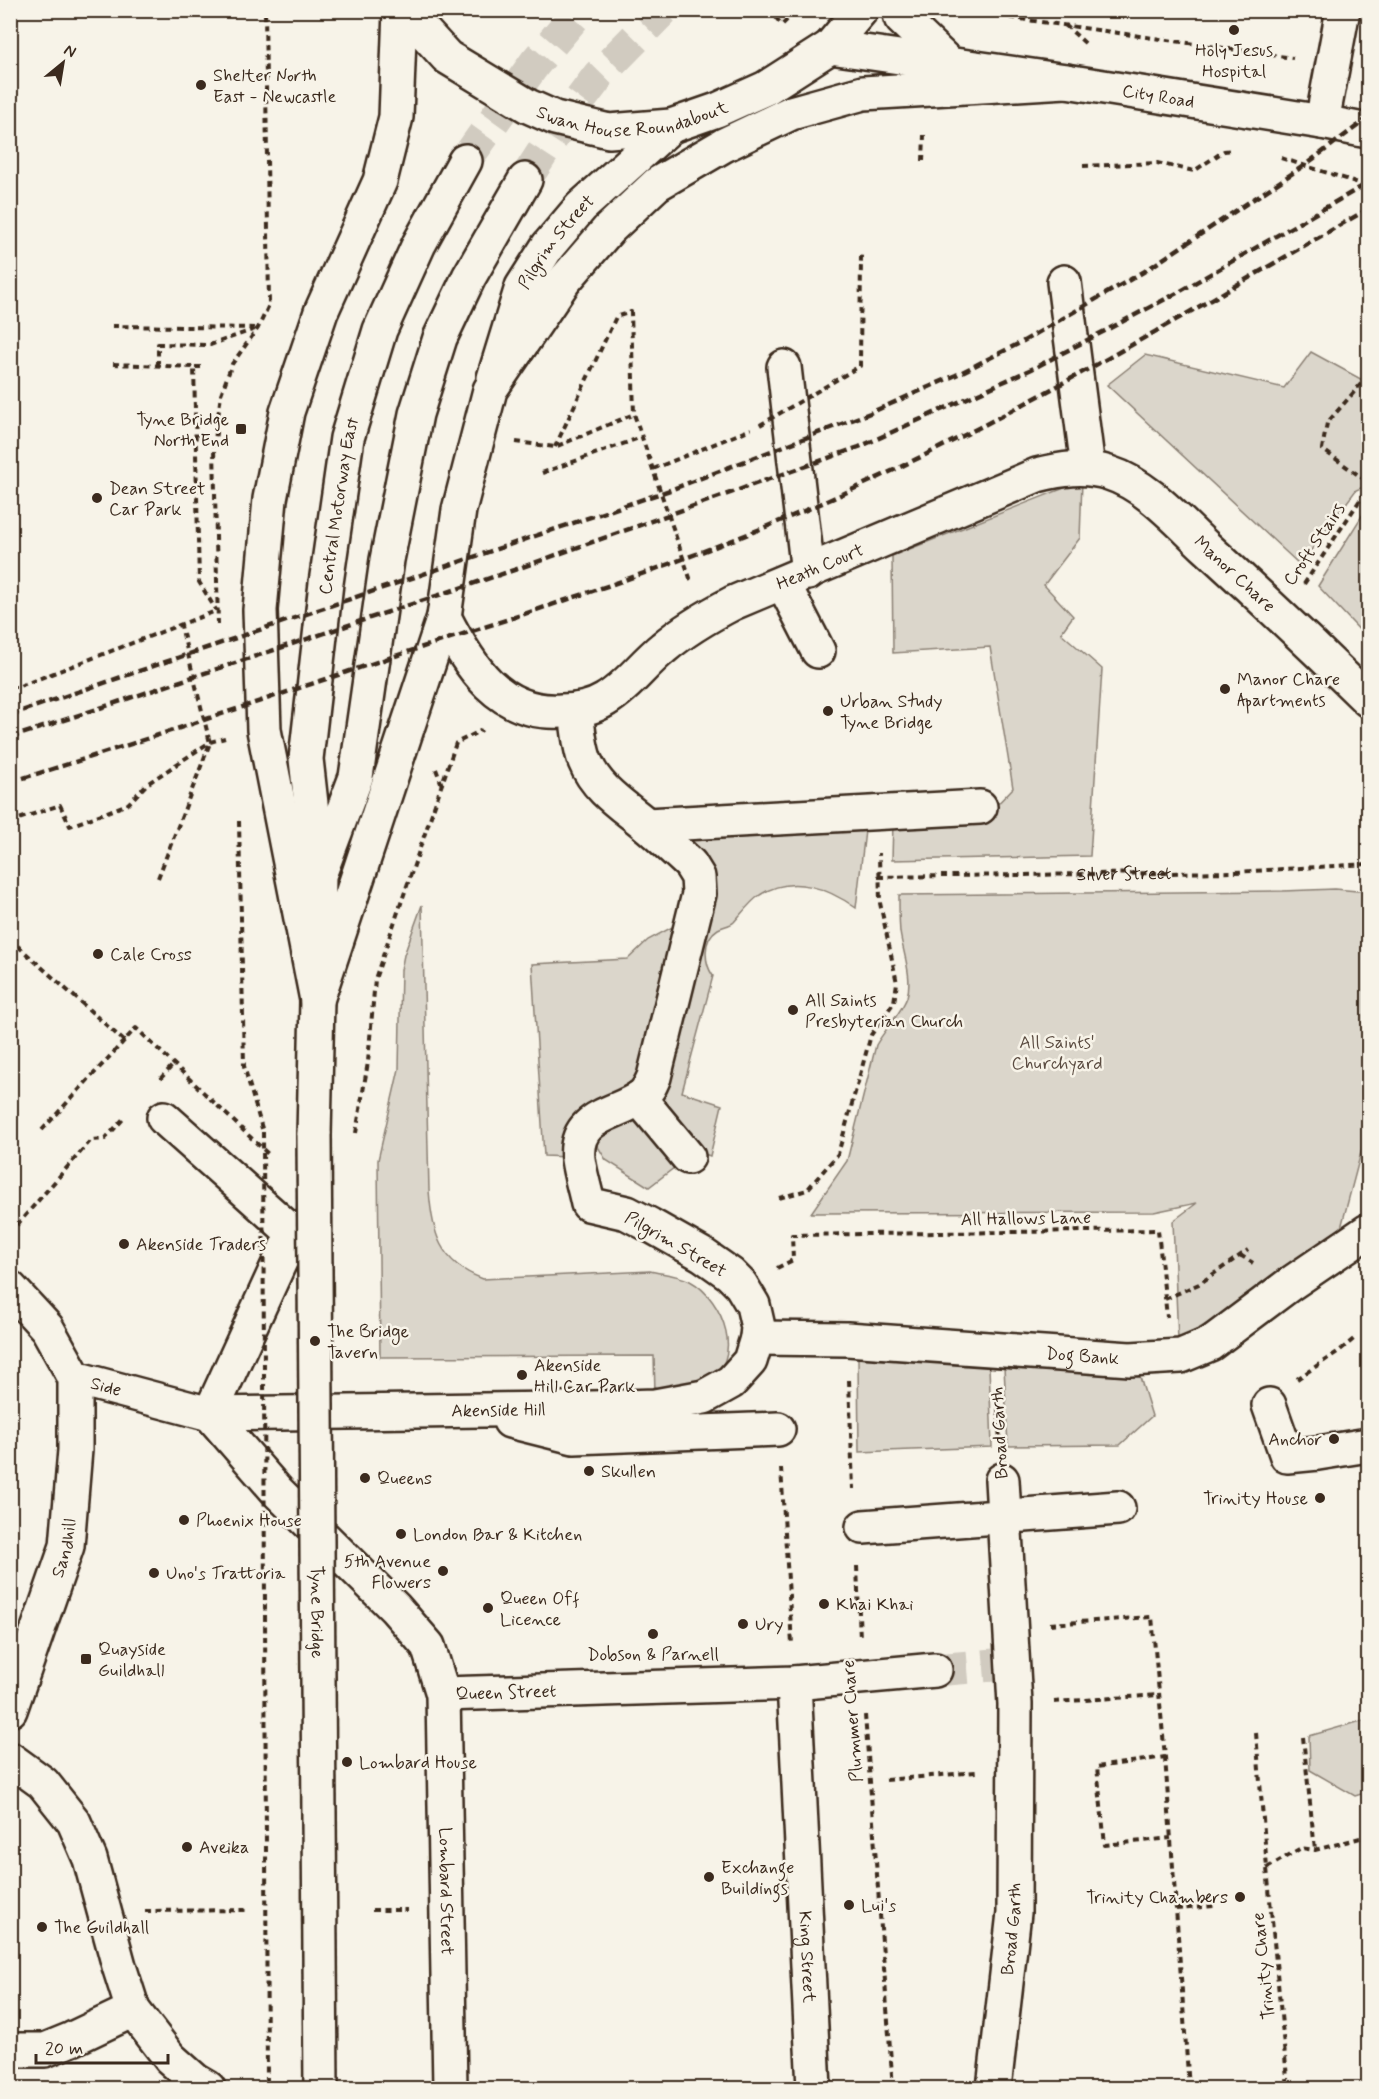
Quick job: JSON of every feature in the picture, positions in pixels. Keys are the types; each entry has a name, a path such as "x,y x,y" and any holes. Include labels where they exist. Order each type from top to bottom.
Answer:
{"main road":[{"name":"Swan House Roundabout","path":"402,10 447,57 528,106 555,118 609,131 671,126 717,110 766,88 830,47 861,10"},
{"path":"317,1000 264,730 260,610 270,499 287,412 321,312 380,181 396,117 402,10"},
{"path":"899,10 901,18 948,63"},
{"path":"1322,122 1343,10"},
{"name":"City Road","path":"830,47 1066,81 1322,122 1368,132"},
{"path":"490,390 564,281 608,230 657,184 723,145 791,113 863,93 1066,81"},
{"name":"Pilgrim Street","path":"317,1000 444,617 459,510 490,390 522,287 548,246 581,207 671,126"},
{"name":"Central Motorway East","path":"317,1000 319,875 306,759 326,584 347,438 380,330 418,244 465,161"},
{"name":"Central Motorway East","path":"319,875 356,777 387,560 416,414 440,338 469,277 525,180"},
{"path":"1064,282 1088,468"},
{"path":"784,367 795,578 818,651"},
{"name":"Heath Court","path":"576,710 605,700 619,690 663,648 688,629 733,603 1037,475 1069,468 1088,468"},
{"name":"Manor Chare","path":"1088,468 1110,473 1152,498 1282,616 1368,700"},
{"path":"444,617 467,660 496,691 525,707 543,711 576,710 584,758 591,774 627,811 647,825 695,871 699,884 695,913 654,1077 649,1088 639,1098 688,1157"},
{"path":"647,825 980,807"},
{"name":"Tyne Bridge","path":"317,1000 314,1135 321,2088"},
{"name":"Pilgrim Street","path":"639,1098 598,1118 584,1132 578,1157 588,1204 633,1216 703,1255 730,1274 741,1284 753,1305 758,1327 757,1338"},
{"path":"164,1118 293,1233 210,1414"},
{"path":"1185,1354 1368,1231"},
{"name":"Side","path":"10,1288 47,1328 75,1378 210,1414"},
{"name":"Akenside Hill","path":"210,1414 655,1406 704,1397 731,1382 750,1361 757,1338"},
{"name":"Dog Bank","path":"757,1338 848,1339 1130,1359 1185,1354"},
{"name":"Sandhill","path":"10,1710 67,1546 75,1450 75,1378"},
{"path":"1269,1405 1287,1456 1368,1445"},
{"path":"468,1411 574,1437 778,1429"},
{"name":"Queen Street","path":"210,1414 278,1492 395,1608 428,1646 443,1694 794,1683 935,1670"},
{"name":"Broad Garth","path":"994,2088 1014,1913 1015,1704 1003,1665 1010,1627 1002,1480"},
{"path":"863,1527 1118,1508"},
{"name":"King Street","path":"794,1683 814,2088"},
{"name":"Lombard Street","path":"443,1694 450,2088"},
{"path":"10,1759 43,1783 74,1822 90,1859 133,2010 170,2058 207,2088"},
{"path":"10,2050 45,2050 133,2010"}],"path":[{"path":"216,611 214,448 221,394 232,364 258,328 269,305 265,10"},
{"path":"775,10 772,13 782,25 797,10"},
{"path":"958,10 1333,63"},
{"path":"1064,25 1088,45"},
{"path":"923,161 924,135"},
{"path":"1083,166 1157,164 1194,171 1224,151 1243,150"},
{"path":"1274,156 1368,186"},
{"path":"653,469 760,425 860,366 861,255"},
{"path":"634,414 555,447 616,317 631,312 634,414 690,578 681,585"},
{"path":"112,326 258,328"},
{"path":"158,366 158,344 210,345 258,328"},
{"path":"113,364 201,368"},
{"path":"194,367 199,582 216,611"},
{"path":"1368,376 1327,423 1322,449 1368,482"},
{"path":"542,473 642,437"},
{"name":"Croft Stairs","path":"1282,616 1368,488"},
{"path":"10,687 17,687 216,611"},
{"path":"158,878 210,742 181,626"},
{"path":"356,1136 368,1062 375,979 456,743 484,729"},
{"path":"10,822 60,805 70,826 128,804 147,784 210,742 231,736"},
{"path":"238,817 244,1066 263,1132 267,2088"},
{"name":"Silver Street","path":"779,1198 807,1190 838,1154 871,1035 894,1002 897,983 882,919 878,878 1235,872 1299,870 1368,864"},
{"path":"10,939 124,1041"},
{"path":"42,1130 136,1028 273,1159"},
{"path":"10,1233 91,1140 105,1139"},
{"name":"All Hallows Lane","path":"793,1260 792,1235 1158,1230 1165,1299 1185,1354"},
{"path":"1165,1299 1199,1284 1248,1250"},
{"path":"1269,1405 1282,1388 1355,1338"},
{"name":"Broad Garth","path":"995,1349 1002,1480"},
{"path":"849,1375 853,1493"},
{"path":"778,1429 791,1603"},
{"name":"Plummer Chare","path":"856,1562 862,1678 893,2088"},
{"path":"1010,1627 1152,1617 1165,1757 1189,2088"},
{"path":"1015,1704 1159,1695"},
{"name":"Trinity Chare","path":"1256,1733 1288,2088"},
{"path":"1303,1737 1315,1850"},
{"path":"1165,1757 1097,1767 1105,1845 1170,1838"},
{"path":"886,1780 1015,1769"},
{"path":"1267,1868 1301,1848 1315,1850 1368,1836"},
{"path":"1176,1909 1215,1906"},
{"path":"105,1911 249,1910"}],"green space":[{"path":"1311,352 1368,383 1368,485 1356,490 1300,565 1107,385 1145,355 1284,388"},
{"path":"1082,481 1080,538 1044,585 1073,616 1061,633 1102,669 1090,856 892,860 893,822 990,812 1013,788 990,647 893,653 892,556"},
{"path":"1368,506 1368,639 1318,586"},
{"path":"866,822 856,908 834,895 810,886 785,885 760,895 734,922 718,929 709,939 706,958 713,976 682,1092 722,1105 710,1156 696,1151 649,1187 606,1160 597,1145 581,1139 568,1157 544,1156 532,964 628,959 648,940 708,908 686,841 692,832"},
{"name":"All Saints' Churchyard","path":"1335,889 1368,892 1368,1126 1339,1232 1225,1314 1178,1340 1173,1221 1197,1203 1154,1212 811,1213 847,1161 876,1045 907,997 909,981 900,932 899,895"},
{"path":"422,905 429,1190 436,1232 447,1255 468,1272 483,1279 650,1271 690,1281 713,1302 726,1331 725,1361 717,1373 704,1382 686,1388 655,1393 654,1356 380,1357 378,1160 399,1069 401,970"},
{"path":"858,1358 989,1366 992,1447 859,1452"},
{"path":"1004,1367 1140,1377 1152,1416 1120,1445 1008,1446"},
{"path":"1368,1719 1368,1792 1355,1796 1310,1770 1309,1736"}],"tunnel":[{"path":"465,161 535,63 580,10"},
{"path":"525,180 554,135 599,75 663,10"},
{"path":"935,1670 994,1665"}],"railway":[{"path":"10,715 670,490 870,413 956,375 1020,343 1145,271 1305,165 1368,118"},
{"path":"10,738 514,570 859,447 1034,368 1179,292 1368,183"},
{"path":"10,782 628,579 803,511 925,455 1054,388 1368,209"}],"place":[{"name":"Holy Jesus Hospital","path":"1234,30"},
{"name":"Shelter North East - Newcastle","path":"201,85"},
{"name":"Tyne Bridge North End","path":"241,429"},
{"name":"Dean Street Car Park","path":"97,498"},
{"name":"Manor Chare Apartments","path":"1225,689"},
{"name":"Urban Study Tyne Bridge","path":"828,711"},
{"name":"Cale Cross","path":"98,954"},
{"name":"All Saints Presbyterian Church","path":"793,1010"},
{"name":"Akenside Traders","path":"124,1244"},
{"name":"The Bridge Tavern","path":"315,1341"},
{"name":"Akenside Hill Car Park","path":"522,1375"},
{"name":"Anchor","path":"1334,1439"},
{"name":"Skullen","path":"589,1471"},
{"name":"Queens","path":"365,1478"},
{"name":"Trinity House","path":"1320,1498"},
{"name":"Phoenix House","path":"184,1520"},
{"name":"London Bar & Kitchen","path":"401,1534"},
{"name":"5th Avenue Flowers","path":"443,1571"},
{"name":"Uno's Trattoria","path":"154,1573"},
{"name":"Khai Khai","path":"824,1604"},
{"name":"Queen Off Licence","path":"488,1608"},
{"name":"Ury","path":"743,1624"},
{"name":"Dobson & Parnell","path":"653,1634"},
{"name":"Quayside Guildhall","path":"86,1659"},
{"name":"Lombard House","path":"347,1762"},
{"name":"Aveika","path":"187,1847"},
{"name":"Exchange Buildings","path":"709,1877"},
{"name":"Trinity Chambers","path":"1240,1897"},
{"name":"Lui's","path":"849,1905"},
{"name":"The Guildhall","path":"42,1927"}]}
